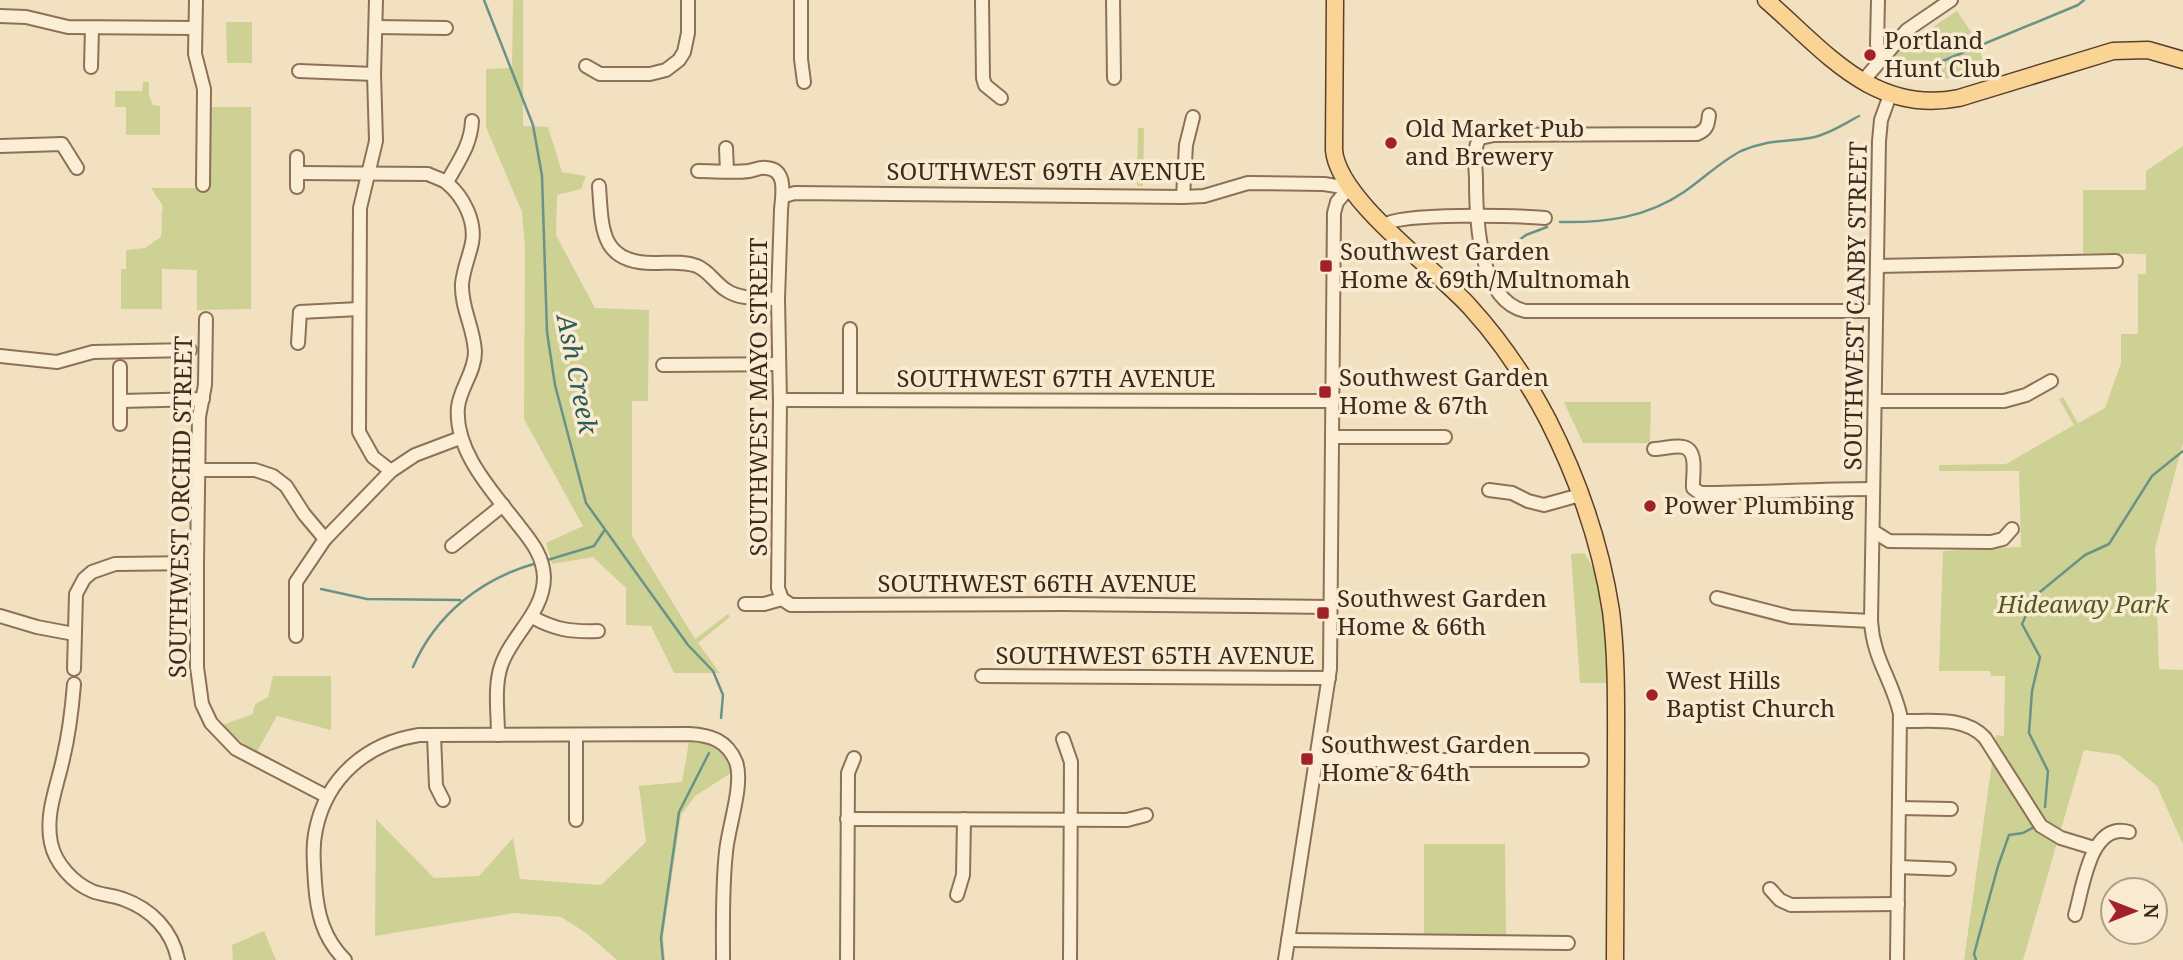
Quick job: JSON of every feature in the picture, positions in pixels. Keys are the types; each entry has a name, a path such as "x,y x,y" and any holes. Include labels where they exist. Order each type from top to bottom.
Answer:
{"main road":[{"path":"1335,0 1334,158 1339,172 1349,188 1452,289 1502,346 1548,421 1580,495 1602,569 1611,611 1615,649 1615,960"},
{"path":"1766,0 1861,82 1890,95 1922,102 1948,100 2079,60 2122,50 2148,50 2183,60"}],"street":[{"path":"196,0 195,54 204,89 202,185"},
{"path":"376,0 376,141 360,208 359,432 373,457 391,471"},
{"path":"586,66 600,74 650,74 666,69 680,60 688,33 688,0"},
{"path":"801,0 801,59 804,82"},
{"path":"982,0 983,78 989,90 1001,99"},
{"path":"1112,0 1114,78"},
{"path":"1878,0 1877,44 1880,59"},
{"path":"1861,82 1907,30 1951,0"},
{"path":"0,16 26,17 58,26 195,28"},
{"path":"91,67 92,27"},
{"path":"376,27 446,28"},
{"path":"299,71 374,74"},
{"name":"SOUTHWEST CANBY STREET","path":"1890,95 1883,110 1880,130 1871,621 1875,652 1896,697 1900,722 1897,960"},
{"path":"1709,115 1704,131 1697,134 1494,135 1480,138 1475,151 1477,229 1488,270 1499,292 1510,305 1535,311 1877,312"},
{"path":"1183,197 1186,145 1193,117"},
{"path":"447,182 472,135 471,121"},
{"path":"0,146 62,144 77,168"},
{"path":"726,148 727,171"},
{"path":"297,157 298,187"},
{"path":"698,171 771,168 781,177 784,196"},
{"path":"298,173 428,174 447,182 474,223 473,240 462,283 463,300 473,333 475,353 472,371 458,405 460,438 503,505 542,558 544,580 532,617 509,646 500,667 498,735"},
{"name":"SOUTHWEST 69TH AVENUE","path":"784,196 795,193 918,193 1183,197 1204,196 1248,183 1324,184 1349,188"},
{"path":"599,186 602,231 612,250 626,260 648,264 686,263 699,267 726,290 738,295 779,299"},
{"path":"1285,960 1329,678 1334,213 1337,202 1349,188"},
{"name":"SOUTHWEST MAYO STREET","path":"782,599 778,588 779,299 781,209 784,196"},
{"path":"1384,225 1403,219 1545,218"},
{"path":"1877,265 2116,261"},
{"path":"298,343 300,312 359,309"},
{"name":"SOUTHWEST ORCHID STREET","path":"205,319 205,385 199,417 198,686 206,714 219,733 236,749 326,796"},
{"path":"850,329 850,400"},
{"path":"0,356 57,362 93,352 190,350"},
{"path":"663,365 779,364"},
{"path":"120,367 120,424"},
{"path":"1877,401 2004,401 2026,395 2051,381"},
{"path":"120,401 202,399"},
{"name":"SOUTHWEST 67TH AVENUE","path":"780,400 1333,401"},
{"path":"1332,437 1445,437"},
{"path":"296,636 296,582 325,539 391,471 415,455 460,438"},
{"path":"1654,449 1683,447 1690,451 1693,457 1693,488 1700,493 1874,489"},
{"path":"199,470 255,470 273,476 286,486 303,514 325,539"},
{"path":"1489,490 1512,493 1544,505 1580,495"},
{"path":"452,546 503,505"},
{"path":"1873,531 1889,541 1991,542 2003,539 2012,529"},
{"path":"74,669 76,594 84,579 99,567 115,564 197,563"},
{"path":"1717,598 1791,617 1871,621"},
{"name":"SOUTHWEST 66TH AVENUE","path":"745,604 764,604 782,599 791,605 1331,607"},
{"path":"0,616 74,634"},
{"path":"532,617 553,628 576,632 598,631"},
{"name":"SOUTHWEST 65TH AVENUE","path":"982,676 1329,678"},
{"path":"74,684 67,739 53,795 49,830 54,856 82,886 94,892 121,898 155,917 164,928 178,960"},
{"path":"1900,722 1955,722 1972,727 1985,738 2041,826 2061,838 2094,848"},
{"path":"434,735 436,786 443,800"},
{"path":"345,960 322,929 316,898 313,855 315,830 326,796 344,772 370,750 405,737 434,735 707,735 718,739 735,760 738,778 726,851 723,960"},
{"path":"576,735 576,820"},
{"path":"1063,739 1071,762 1070,960"},
{"path":"847,960 848,773 854,758"},
{"path":"1316,760 1582,760"},
{"path":"1899,808 1951,809"},
{"path":"847,819 1127,820 1146,815"},
{"path":"957,895 963,875 964,819"},
{"path":"2075,915 2094,848 2110,832 2129,832"},
{"path":"1898,867 1948,869"},
{"path":"1770,889 1780,900 1791,905 1898,904"},
{"path":"1288,940 1568,943"}],"green space":[{"path":"513,0 523,0 523,126 548,127 562,172 586,176 581,189 557,195 556,235 595,308 649,310 648,401 632,401 632,536 695,639 728,614 730,617 698,643 720,673 674,673 651,626 626,625 626,588 593,557 552,564 546,543 583,526 524,419 525,248 522,212 486,127 486,69 512,68"},
{"path":"1957,11 1977,41 1985,67 1948,78 1926,81 1888,73 1890,67 1887,66 1895,52"},
{"path":"226,22 252,22 252,63 227,63"},
{"path":"143,82 149,82 149,95 153,105 160,106 160,135 126,135 126,107 115,107 115,91 142,91"},
{"path":"210,107 251,107 251,309 197,310 197,270 162,269 162,309 121,309 121,269 126,269 126,250 145,248 161,237 163,206 151,188 210,188"},
{"path":"1138,128 1144,128 1143,186 1137,186"},
{"name":"Hideaway Park","path":"2183,146 2183,443 2155,548 2159,669 2183,670 2183,844 2157,786 2119,755 2084,750 2023,960 1964,960 1996,735 2004,736 2005,676 1991,676 1990,671 1939,671 1943,551 2021,547 2019,471 1939,471 1939,465 2006,464 2074,425 2059,399 2063,397 2078,423 2105,408 2121,363 2121,334 2138,334 2138,274 2146,274 2146,254 2083,253 2083,190 2146,190 2146,171"},
{"path":"1564,402 1651,402 1650,443 1583,443"},
{"path":"1584,553 1592,566 1602,598 1607,633 1608,683 1580,683 1571,554"},
{"path":"273,676 331,676 331,730 277,716 256,753 231,734 223,725 253,714 256,704 268,697"},
{"path":"689,742 717,749 726,759 731,773 695,796 681,815 663,937 665,960 617,960 586,933 561,917 514,913 375,936 376,819 434,878 479,876 513,838 520,879 601,885 646,842 639,786 682,782"},
{"path":"1424,844 1505,844 1506,935 1424,936"},
{"path":"264,931 276,960 233,960 232,945"}],"waterway":[{"name":"Ash Creek","path":"484,0 533,125 542,176 547,332 555,385 586,503 688,645 713,671 723,695 721,718"},
{"path":"1916,72 2078,5 2084,0"},
{"path":"1560,222 1609,220 1655,208 1684,192 1741,151 1767,143 1816,137 1859,116"},
{"path":"1503,252 1526,235 1547,227"},
{"path":"2045,807 2048,771 2029,733 2032,691 2040,657 2022,624 2035,596 2085,555 2109,544 2152,476 2183,451"},
{"path":"544,561 594,546 604,531"},
{"path":"413,667 434,630 463,601 498,578 537,563"},
{"path":"321,589 367,599 460,600"},
{"name":"Ash Creek","path":"663,960 661,938 679,812 709,753"},
{"path":"1976,960 1974,954 2009,835 2023,833 2034,827"}],"place":[{"name":"Portland Hunt Club","path":"1870,55"},
{"name":"Old Market Pub and Brewery","path":"1391,143"},
{"name":"Southwest Garden Home & 69th/Multnomah","path":"1326,266"},
{"name":"Southwest Garden Home & 67th","path":"1325,392"},
{"name":"Power Plumbing","path":"1650,506"},
{"name":"Southwest Garden Home & 66th","path":"1323,613"},
{"name":"West Hills Baptist Church","path":"1652,695"},
{"name":"Southwest Garden Home & 64th","path":"1307,759"}]}
